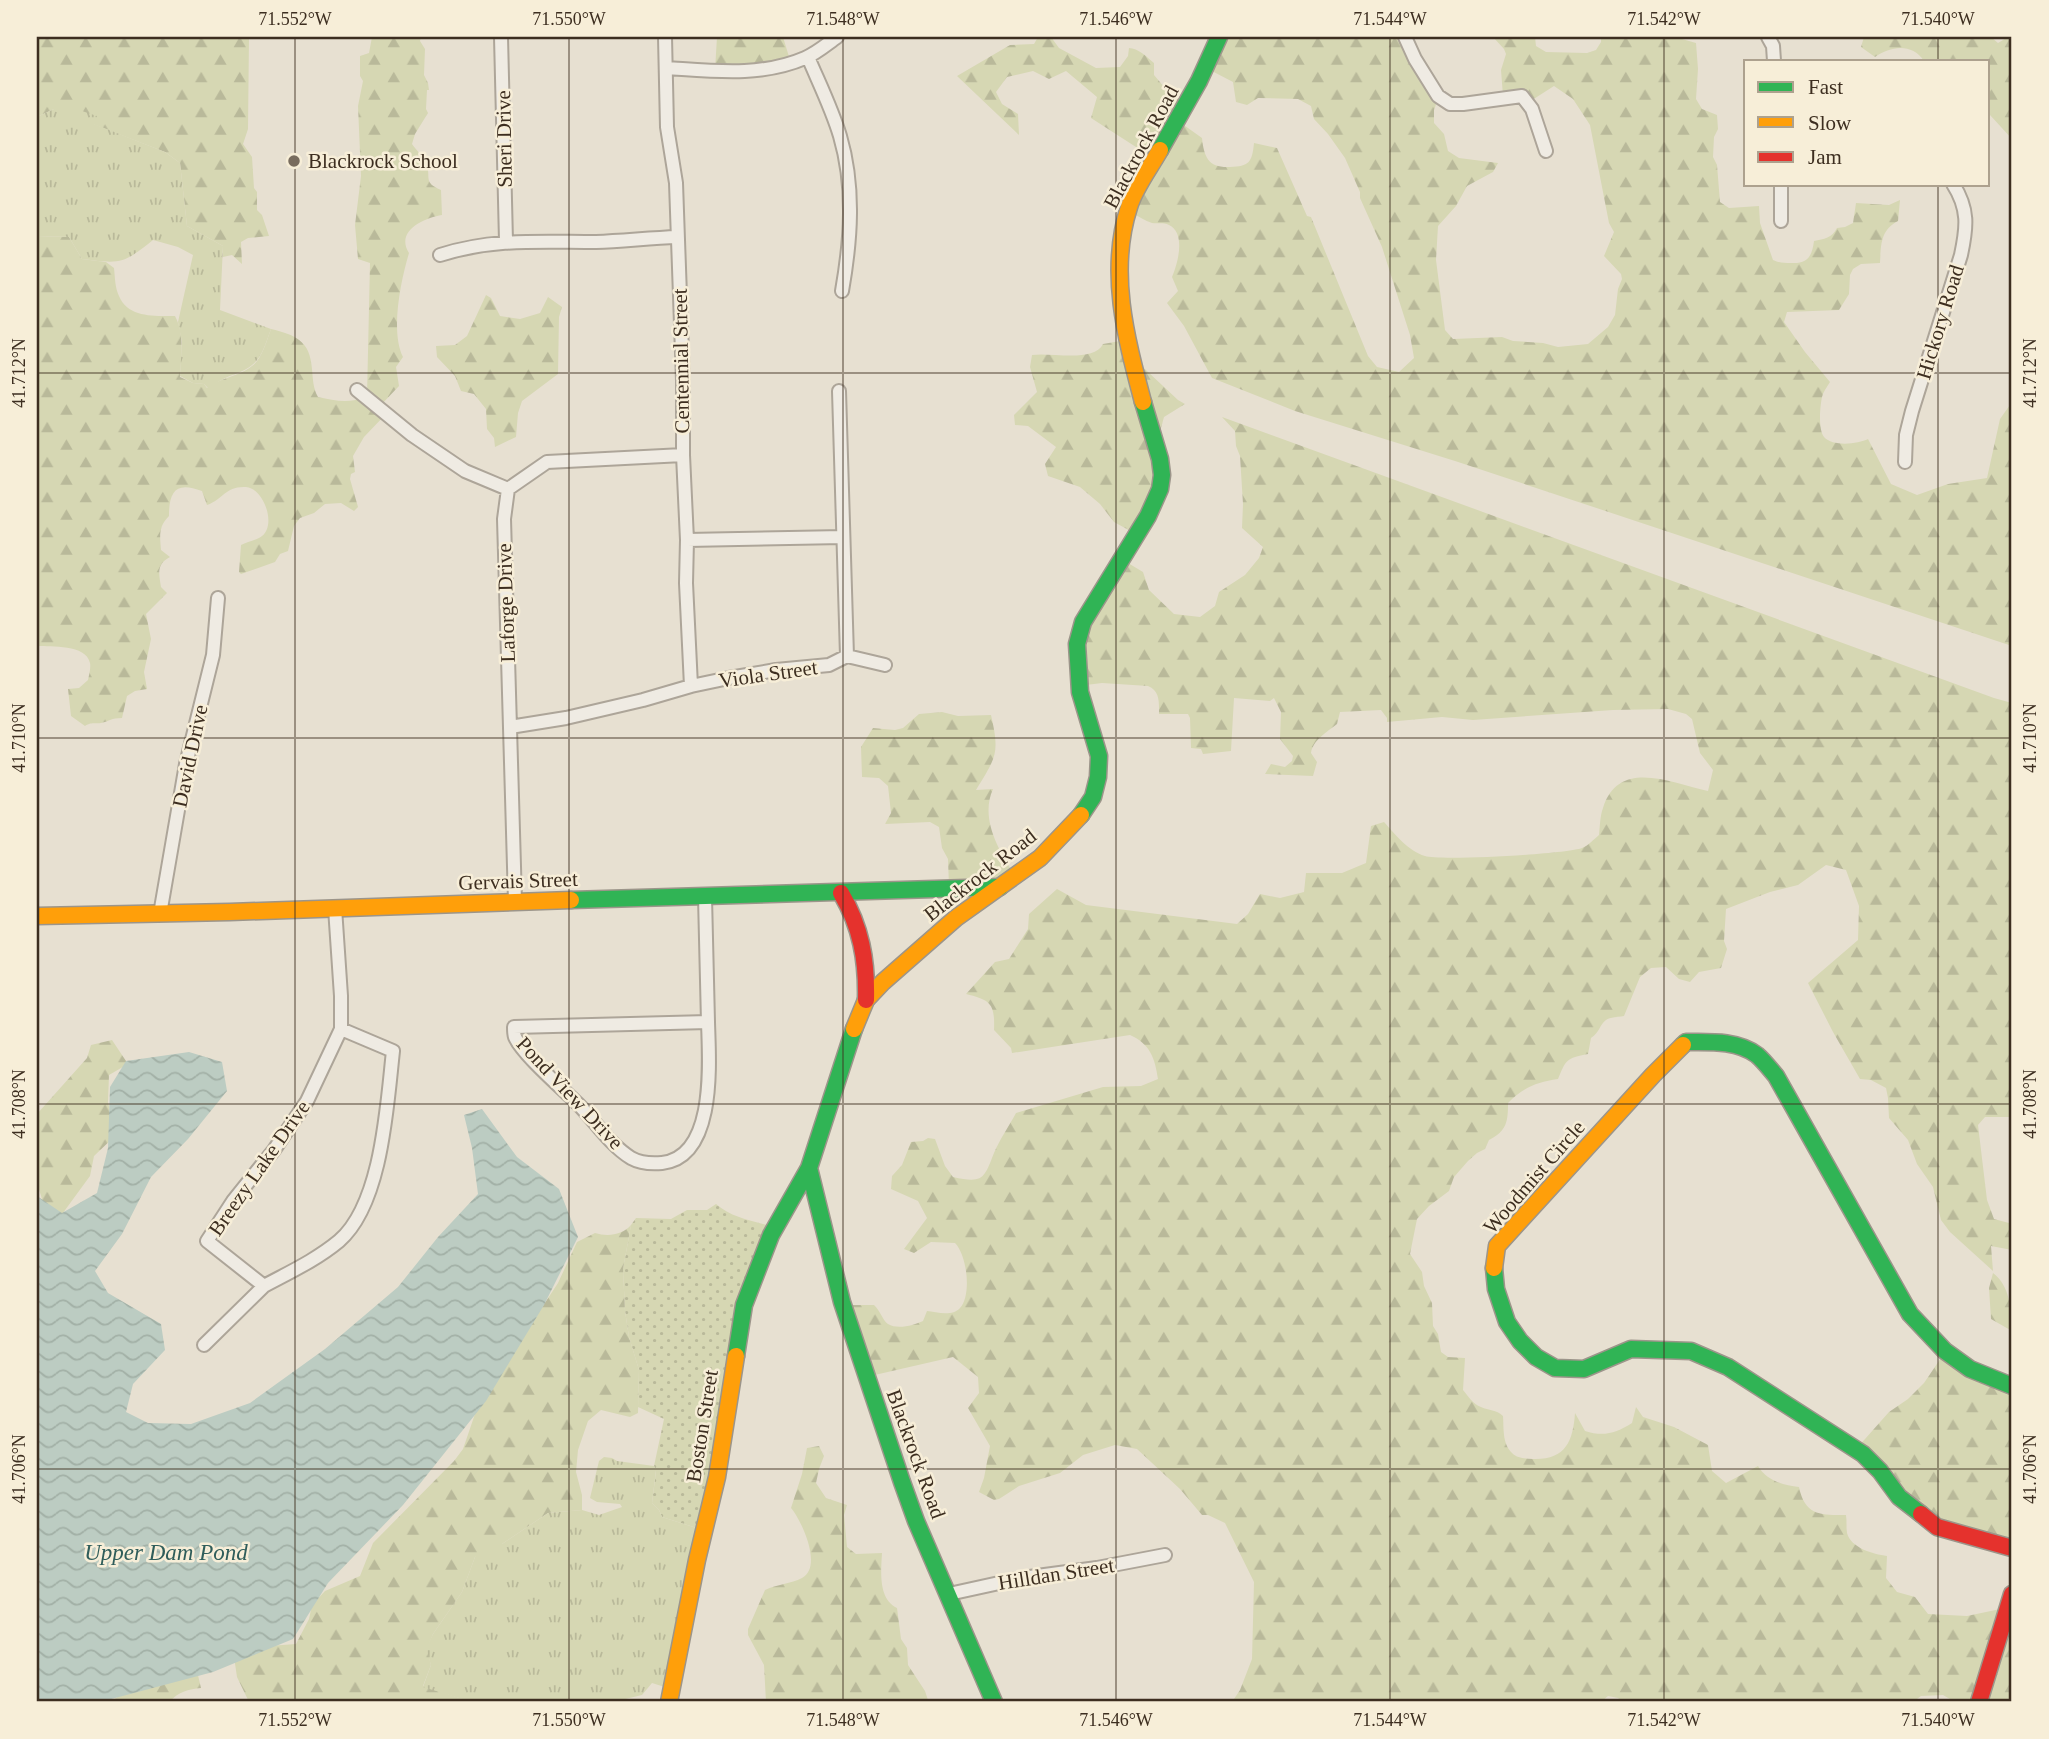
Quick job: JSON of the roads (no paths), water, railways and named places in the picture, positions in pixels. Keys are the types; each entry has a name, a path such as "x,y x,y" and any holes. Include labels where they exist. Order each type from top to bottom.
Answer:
{"street":[{"name":"Sheri Drive","path":"502,37 506,241"},
{"name":"Centennial Street","path":"665,37 667,127 676,183 691,686"},
{"path":"667,68 726,72 771,69 808,57 837,37"},
{"name":"Blackrock Road","path":"994,1702 916,1521 842,1302 809,1168 856,1021 866,1000 956,918 1041,858 1078,820 1093,797 1099,756 1080,692 1077,644 1083,622 1154,506 1162,480 1158,452 1125,334 1119,259 1123,226 1130,204 1199,81 1219,37"},
{"path":"1405,37 1438,96 1450,104 1522,96 1532,108 1546,151"},
{"path":"1768,37 1773,46 1774,60"},
{"path":"808,57 841,138 849,187 850,232 842,291"},
{"path":"1781,186 1781,220"},
{"name":"Hickory Road","path":"1905,462 1906,435 1912,411 1961,255 1966,231 1966,214 1954,186"},
{"path":"440,256 506,241 600,242 677,237"},
{"path":"357,390 412,435 465,471 508,489 547,462 683,455"},
{"name":"Viola Street","path":"510,727 566,718 691,686 776,670 830,665 847,656 839,391"},
{"name":"Laforge Drive","path":"508,489 504,519 515,901"},
{"path":"687,540 843,537"},
{"name":"David Drive","path":"160,914 186,764 213,654 218,598"},
{"path":"847,656 885,665"},
{"name":"Gervais Street","path":"37,916 1000,887"},
{"path":"841,893 861,932 867,974 866,1000"},
{"name":"Pond View Drive","path":"705,897 708,1022 709,1070 706,1108 697,1136 684,1152 670,1162 650,1164 631,1158 610,1140 523,1049 514,1035 514,1027 708,1022"},
{"name":"Breezy Lake Drive","path":"264,1286 207,1241 307,1101 341,1029 335,908"},
{"path":"204,1345 264,1286 310,1261 341,1239 359,1216 375,1172 387,1110 393,1051 341,1029"},
{"name":"Woodmist Circle","path":"2012,1386 1970,1369 1945,1351 1910,1314 1776,1076 1753,1053 1737,1046 1722,1042 1686,1042 1497,1246 1493,1272 1507,1322 1536,1357 1556,1368 1584,1369 1631,1349 1691,1351 1738,1373 1863,1454 1880,1471 1899,1497 1937,1528 2012,1548"},
{"name":"Boston Street","path":"669,1702 697,1560 717,1476 744,1305 771,1236 809,1168"},
{"name":"Hilldan Street","path":"949,1594 1022,1578 1165,1555"},
{"path":"1979,1702 2012,1594"}],"water":[{"name":"Upper Dam Pond","path":"189,1052 222,1062 227,1091 188,1139 151,1177 122,1234 95,1271 108,1293 161,1324 165,1350 133,1384 126,1412 148,1423 191,1424 250,1403 325,1349 398,1287 438,1237 478,1194 472,1148 464,1115 482,1109 517,1157 559,1189 578,1237 544,1305 486,1401 403,1505 328,1583 293,1639 213,1672 100,1702 37,1702 37,1196 62,1213 97,1193 108,1148 110,1087 126,1061"}],"place":[{"name":"Blackrock School","path":"294,161"}]}
